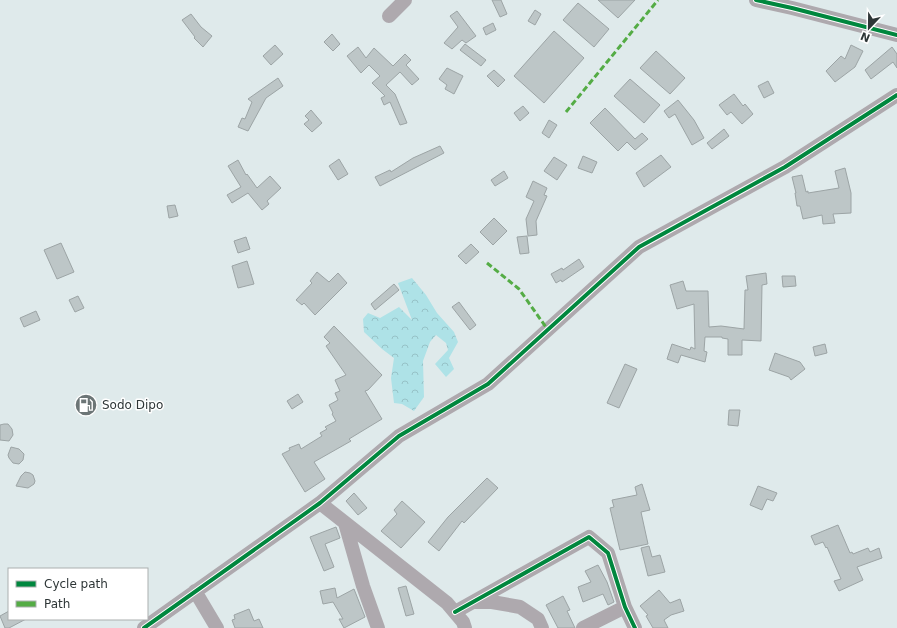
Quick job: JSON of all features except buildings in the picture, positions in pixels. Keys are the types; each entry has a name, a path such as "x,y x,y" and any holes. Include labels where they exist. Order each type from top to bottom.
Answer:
{"street":[{"path":"389,16 405,0"},
{"path":"756,0 897,35"},
{"path":"792,8 806,0"},
{"path":"144,628 320,502 399,436 488,384 639,247 785,167 897,95"},
{"path":"320,502 447,603 463,622 465,628"},
{"path":"345,523 363,586 378,628"},
{"path":"455,612 589,537 608,553 625,607 635,628"},
{"path":"195,591 217,628"},
{"path":"474,602 492,602 520,607 538,619 542,628"},
{"path":"583,628 625,607"}],"green space":[{"path":"412,278 426,295 437,313 454,332 458,342 449,358 454,369 446,377 435,364 448,350 446,343 436,335 430,342 423,361 424,397 414,411 402,404 394,403 391,378 394,358 364,332 363,319 368,313 380,318 399,307 412,320 398,283"}],"marked path":[{"path":"566,112 658,0"},
{"path":"487,263 519,289 548,330"}],"cycle path":[{"path":"756,0 897,35"},
{"path":"144,628 320,503 399,436 488,384 639,247 785,167 897,95"},
{"path":"455,612 589,537 608,553 625,607 635,628"}],"place":[{"name":"Sodo Dipo","path":"86,405"}]}
